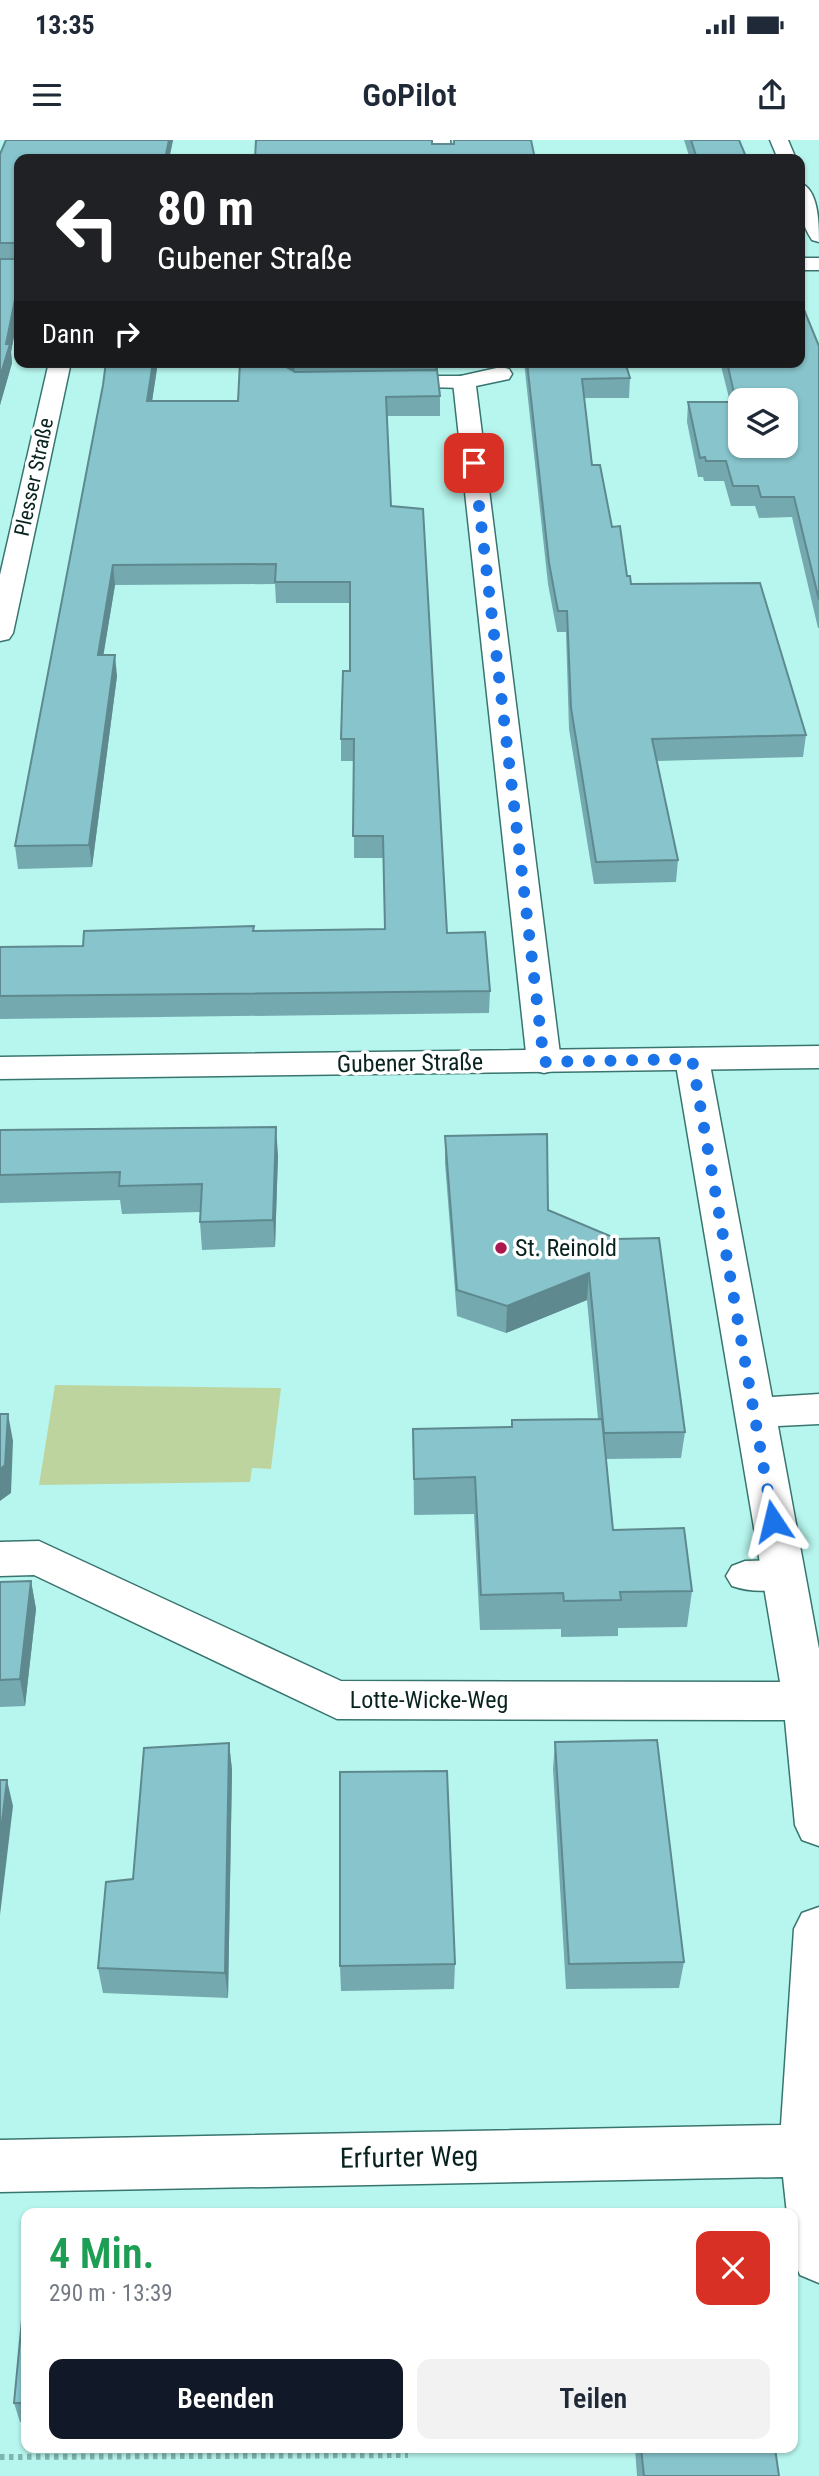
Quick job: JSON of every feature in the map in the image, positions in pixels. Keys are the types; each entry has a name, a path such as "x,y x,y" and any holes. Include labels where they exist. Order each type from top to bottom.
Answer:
{"street":[{"path":"805,201 819,236"},
{"name":"Plesser Straße","path":"0,633 59,368"},
{"path":"501,374 464,382 544,1062"},
{"name":"Gubener Straße","path":"0,1068 819,1057"},
{"path":"692,1059 754,1413 764,1575 806,1701 819,1825"},
{"path":"754,1413 819,1409"},
{"name":"Lotte-Wicke-Weg","path":"0,1559 39,1558 337,1700 806,1701"},
{"path":"819,1929 812,2150 819,2256"},
{"name":"Erfurter Weg","path":"0,2166 812,2150"}],"lane":[{"path":"374,383 464,382"}],"path":[{"path":"0,2457 408,2455"}],"green space":[{"path":"55,1385 281,1388 271,1469 252,1468 250,1482 39,1485"}],"building":[{"path":"6,140 169,140 166,154 14,154 14,243 0,243 0,154"},
{"path":"256,140 432,140 432,144 454,144 454,140 531,140 534,154 255,154"},
{"path":"691,140 739,140 745,154 695,154"},
{"path":"0,259 14,259 14,305 6,344 10,344 0,377"},
{"path":"805,312 819,346 819,600 794,497 761,497 758,486 733,486 726,461 706,461 705,457 700,458 688,402 728,402 728,458 798,458 798,388 733,388 728,368 805,368"},
{"path":"105,368 152,368 147,401 238,401 240,368 288,368 295,372 437,370 440,396 386,397 391,506 423,509 447,933 485,932 490,991 0,996 0,947 83,946 84,931 254,926 253,931 385,929 383,836 353,836 354,739 341,739 343,671 350,671 350,582 275,582 276,564 113,565 98,655 115,655 89,845 15,846"},
{"path":"528,368 627,368 630,378 582,379 592,465 600,465 612,527 620,526 627,576 630,576 631,584 760,583 806,735 652,739 678,860 596,862 571,708 567,611 558,611 549,563"},
{"path":"276,1127 273,1220 200,1222 202,1184 119,1186 120,1172 0,1175 0,1130"},
{"path":"547,1134 548,1210 617,1239 659,1238 685,1432 604,1433 589,1273 507,1306 457,1290 445,1136"},
{"path":"0,1414 8,1414 5,1465 0,1470"},
{"path":"602,1419 613,1530 684,1528 692,1591 620,1592 621,1600 564,1601 563,1593 481,1595 475,1477 414,1479 413,1429 512,1427 512,1420"},
{"path":"31,1581 20,1679 0,1680 0,1582"},
{"path":"657,1740 684,1962 569,1964 555,1742"},
{"path":"229,1743 225,1973 98,1968 106,1882 133,1879 144,1748"},
{"path":"447,1771 455,1964 340,1966 340,1772"},
{"path":"0,1780 7,1780 0,1839"},
{"path":"21,2330 21,2403 14,2403"},
{"path":"642,2453 776,2453 779,2476 644,2476"}],"place":[{"name":"St. Reinold","path":"501,1248"}],"route":[{"path":"474,463 544,1062 692,1059 773,1521"}]}
